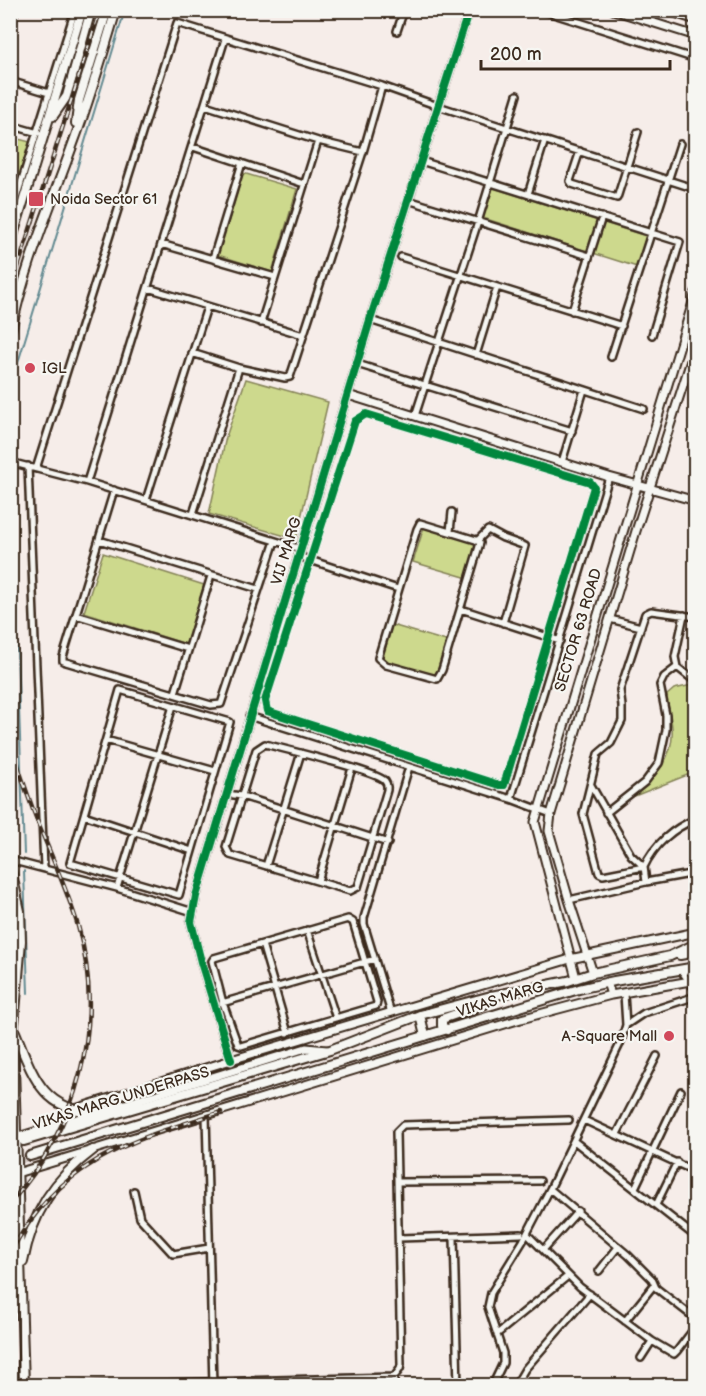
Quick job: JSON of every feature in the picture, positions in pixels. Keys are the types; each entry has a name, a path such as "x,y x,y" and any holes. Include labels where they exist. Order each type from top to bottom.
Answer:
{"main road":[{"path":"49,123 82,10"},
{"path":"10,245 41,134 67,96 91,10"},
{"path":"75,140 79,100 107,10"},
{"path":"10,336 14,305 75,140 116,10"},
{"path":"10,878 11,867"},
{"path":"11,867 20,911 21,941 14,1028 15,1138 24,1386"},
{"path":"10,905 12,922 10,932"},
{"name":"VIKAS MARG","path":"330,1050 420,1015 491,996 670,956 696,944"},
{"path":"670,956 696,952"},
{"path":"10,954 17,980"},
{"name":"VIKAS MARG","path":"315,1070 607,982 694,967"},
{"path":"447,1030 441,1025 442,1019 484,1004 491,996"},
{"path":"420,1015 425,1036"},
{"path":"14,1028 35,1079 52,1099 64,1108 94,1112"},
{"name":"VIKAS MARG UNDERPASS","path":"24,1141 330,1050"},
{"name":"VIKAS MARG UNDERPASS","path":"30,1156 315,1070"},
{"path":"21,1278 30,1236 50,1191 73,1164 93,1150"}],"street":[{"path":"10,26 15,10"},
{"path":"10,218 41,134 49,93 75,10"},
{"path":"397,32 404,10"},
{"name":"VIJ MARG","path":"231,1060 201,962 192,922 196,896 370,320 469,10"},
{"path":"541,10 696,59"},
{"path":"613,10 696,36"},
{"path":"665,10 696,20"},
{"path":"36,469 177,23 382,86 696,189"},
{"path":"87,482 225,39"},
{"path":"10,81 49,93"},
{"path":"192,353 239,368 285,378 290,377 382,86"},
{"path":"415,416 517,95"},
{"path":"205,105 318,141 363,152"},
{"path":"10,125 41,134"},
{"path":"580,151 570,181 572,184 617,198 638,132"},
{"path":"528,194 545,140"},
{"path":"261,323 318,141"},
{"path":"611,357 680,144"},
{"path":"193,147 304,184"},
{"path":"421,161 680,242 652,335"},
{"path":"213,258 242,163"},
{"path":"408,200 589,256"},
{"path":"572,310 602,217"},
{"path":"161,244 275,277"},
{"path":"401,257 622,326"},
{"path":"476,355 497,287"},
{"path":"148,288 303,335"},
{"name":"SECTOR 63 ROAD","path":"576,978 536,830 537,809 696,292"},
{"path":"146,500 207,307"},
{"path":"370,320 644,409"},
{"name":"SECTOR 63 ROAD","path":"593,973 549,831 551,814 650,487 696,345"},
{"path":"357,364 572,431"},
{"path":"193,514 239,368"},
{"path":"562,462 584,390"},
{"path":"348,395 609,477 696,501"},
{"path":"366,414 590,482 594,487 593,493 549,638 504,785 267,711 265,701 355,421 366,414"},
{"path":"10,462 114,490 275,541 299,552 311,561 398,590"},
{"path":"27,466 44,868"},
{"path":"511,799 609,477"},
{"path":"114,490 63,661 211,705 220,704 275,541"},
{"path":"450,531 452,512"},
{"path":"419,524 450,531 477,541 479,546 439,677 434,678 380,661 378,654 419,524"},
{"path":"477,541 488,530 525,546 503,623"},
{"path":"99,540 258,589"},
{"path":"175,693 211,576"},
{"path":"461,609 560,641"},
{"path":"644,867 603,875 599,873 583,814 598,754 611,743 622,721 620,690 645,614 651,611 696,617"},
{"path":"76,615 188,649"},
{"path":"684,615 675,657 677,668 696,682"},
{"path":"610,619 641,627"},
{"path":"606,813 645,782 659,764 666,730 666,715 660,686 664,677 677,668"},
{"path":"120,690 173,706 230,722 179,895 70,863 120,690"},
{"path":"117,888 173,706"},
{"path":"249,716 511,799 551,814"},
{"path":"106,740 215,771"},
{"path":"265,744 352,768 384,780 387,785 358,887 350,891 230,855 226,847 256,750 265,744"},
{"path":"266,866 301,753"},
{"path":"391,1012 364,918 409,767"},
{"path":"318,881 352,768"},
{"path":"591,785 631,855 644,867"},
{"path":"226,794 242,796 388,843"},
{"path":"84,815 192,851"},
{"path":"646,882 644,867 660,842 696,819"},
{"path":"10,860 117,888 193,912"},
{"path":"569,900 696,873"},
{"path":"348,919 353,922 377,1002 376,1006 238,1045 223,1003 212,961 214,958 262,944 348,919"},
{"path":"307,930 336,1018"},
{"path":"72,1110 570,959 696,932"},
{"path":"262,944 288,1032"},
{"path":"214,1005 375,959"},
{"path":"680,969 692,980 696,991"},
{"path":"17,1173 521,1019 611,995 692,980"},
{"path":"607,982 611,995"},
{"path":"492,1386 503,1363 503,1353 488,1307 491,1293 550,1189 620,1044 626,1025 624,994"},
{"path":"626,1025 644,1012 696,996"},
{"path":"15,1138 306,1048 330,1050"},
{"path":"617,1134 657,1056"},
{"path":"315,1070 319,1082"},
{"path":"635,1188 681,1091"},
{"path":"206,1114 213,1384"},
{"path":"394,1386 394,1377 401,1365 396,1132 403,1125 569,1120"},
{"path":"584,1120 653,1150 696,1172"},
{"path":"573,1141 696,1237"},
{"path":"656,1205 677,1162"},
{"path":"397,1182 540,1181"},
{"path":"550,1189 618,1247 652,1279 654,1286 696,1319"},
{"path":"134,1191 140,1218 173,1254 209,1248"},
{"path":"543,1250 578,1212"},
{"path":"399,1238 524,1234 590,1294 652,1341 674,1354 696,1326"},
{"path":"454,1238 458,1386"},
{"path":"599,1271 618,1247"},
{"path":"497,1334 568,1276"},
{"path":"625,1321 654,1286"},
{"path":"515,1386 525,1369 590,1294"},
{"path":"641,1358 652,1341"},
{"path":"52,1386 213,1384 394,1377"}],"green space":[{"path":"11,137 30,142 16,188 11,187"},
{"path":"243,173 297,189 272,272 218,255"},
{"path":"493,188 646,236 637,267 483,218"},
{"path":"246,379 328,402 296,539 209,514 226,437"},
{"path":"424,527 478,543 468,578 413,562"},
{"path":"103,553 204,585 186,644 84,612"},
{"path":"392,625 446,641 436,676 382,660"},
{"path":"692,685 695,687 695,772 632,797 655,774 670,749 672,727 667,695 674,689"}],"waterway":[{"path":"10,389 125,10"},
{"path":"11,474 24,854"},
{"path":"24,871 28,993"}],"tunnel":[{"path":"10,1164 30,1156"}],"railway":[{"path":"10,292 100,10"},
{"path":"10,741 32,807 78,926 86,963 89,1000 87,1037 80,1073 69,1108 53,1142 34,1173 10,1203"},
{"path":"10,1253 30,1222 51,1196 99,1159 156,1133 221,1112"}],"cycle path":[{"path":"231,1060 191,922 196,896 370,320 469,10"},
{"path":"366,414 590,482 594,487 504,785 267,711 265,701 355,421 366,414"}],"place":[{"name":"Noida Sector 61","path":"36,199"},
{"name":"IGL","path":"30,368"},
{"name":"A-Square Mall","path":"669,1036"}]}
